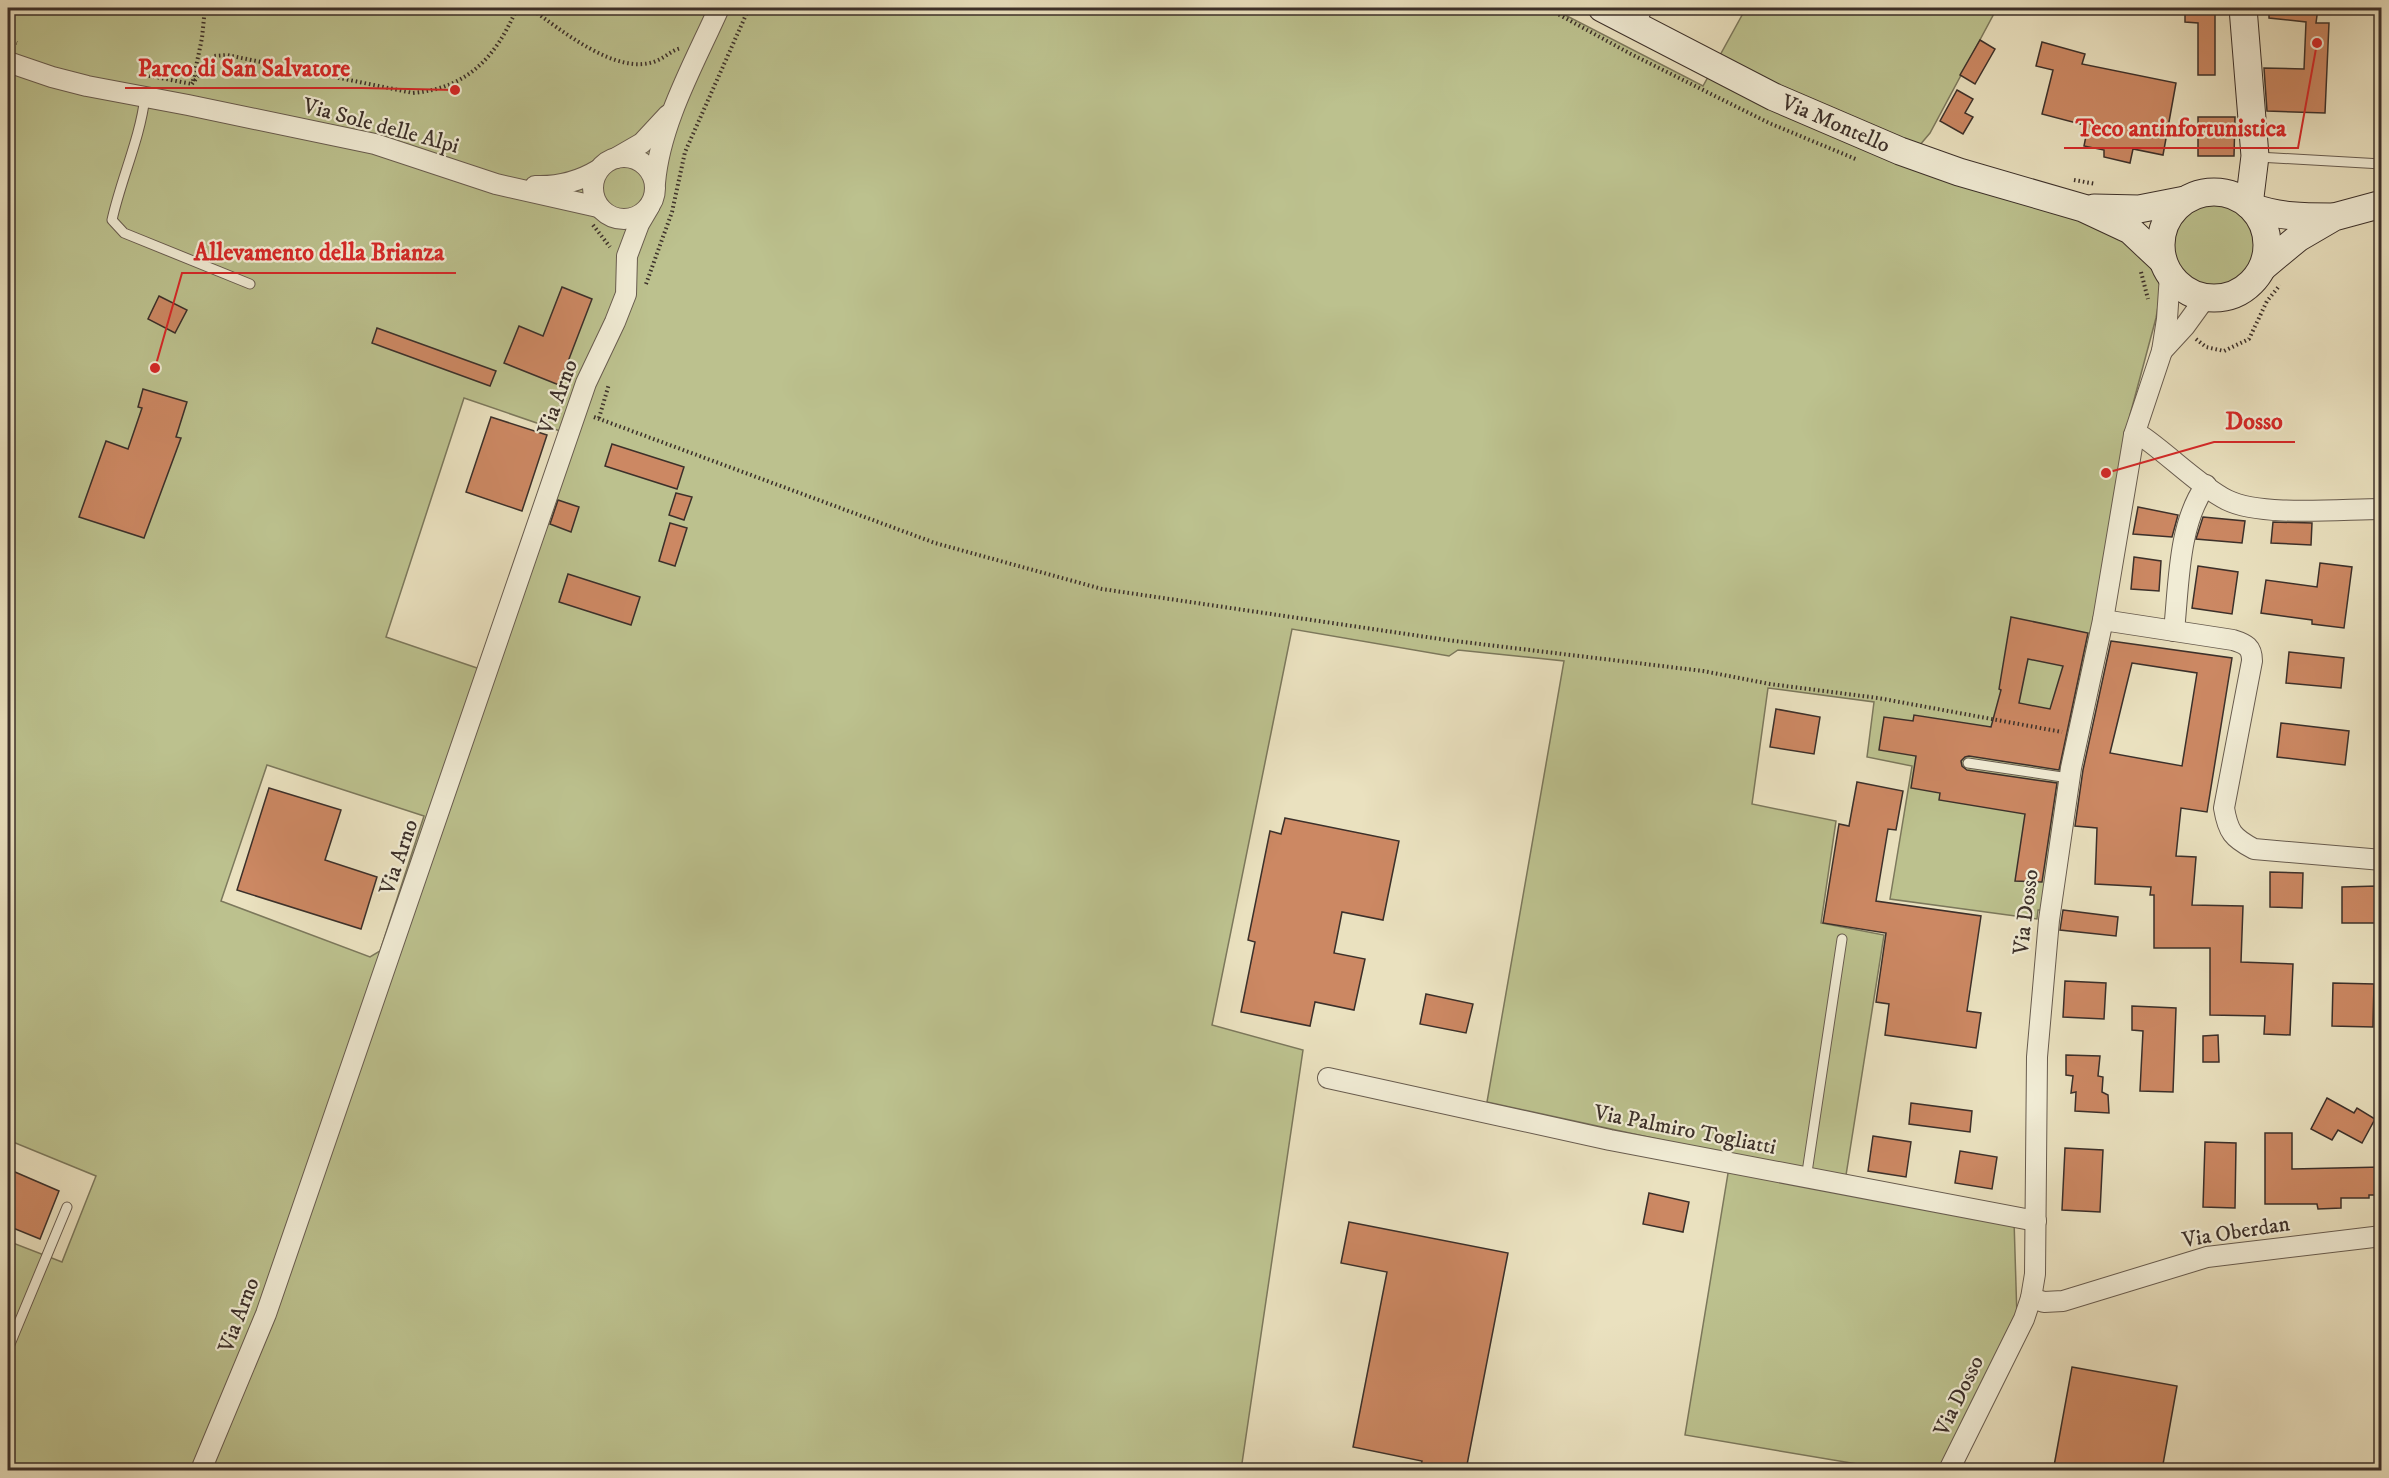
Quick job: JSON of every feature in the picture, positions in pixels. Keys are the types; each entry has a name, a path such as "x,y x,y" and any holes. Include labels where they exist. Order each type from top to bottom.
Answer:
{"street":[{"path":"655,183 660,151 679,100 719,8"},
{"name":"Via Montello","path":"1602,8 1638,16 1774,97 1900,151 1959,172 2083,207 2130,230 2167,268"},
{"path":"2243,8 2254,156 2250,206"},
{"name":"Via Sole delle Alpi","path":"8,62 87,86 375,144 496,184"},
{"path":"496,184 564,185 583,178 598,170 606,162 642,143 662,124 679,100"},
{"path":"2223,192 2254,156"},
{"path":"496,184 599,215 621,220 632,219 649,207 656,192 655,183 652,175 641,162 633,158 616,158"},
{"path":"598,170 592,188 599,215"},
{"path":"2263,267 2267,252 2267,236 2262,220 2239,197 2223,192 2197,194 2185,200 2172,212 2163,227 2160,244 2167,268 2180,286 2193,294 2206,297 2227,296 2246,288 2263,267 2298,238 2334,217 2382,204"},
{"name":"Via Montello","path":"2083,207 2139,209 2185,200"},
{"path":"2250,206 2272,214 2290,217 2334,217"},
{"name":"Via Arno","path":"620,255 649,207"},
{"name":"Via Arno","path":"201,1470 266,1314 586,383 626,294 620,255 599,215"},
{"name":"Via Dosso","path":"1948,1470 2024,1319 2031,1298 2035,1274 2037,1057 2049,921 2069,778 2103,620 2134,435 2162,351 2168,319 2167,268"},
{"name":"Via Dosso","path":"2162,351 2185,326 2206,297"},
{"path":"2134,435 2143,437 2225,499 2241,506 2263,510 2382,509"},
{"path":"2174,631 2187,527 2191,510 2206,485"},
{"path":"2103,620 2233,640 2245,644 2252,651 2224,808 2228,828 2239,841 2254,849 2382,860"},
{"name":"Via Palmiro Togliatti","path":"1328,1078 1806,1179 2036,1221"},
{"name":"Via Oberdan","path":"2031,1298 2044,1302 2063,1301 2207,1257 2382,1236"}],"lane":[{"path":"145,97 143,112 117,196 112,220 124,233 250,284"},
{"path":"2254,156 2382,164"},
{"path":"1968,763 2069,778"},
{"path":"1806,1179 1842,939"},
{"path":"8,1349 67,1208"}],"path":[{"path":"192,84 202,38 205,8"},
{"path":"192,84 214,56 227,55 413,93 434,91 458,82 482,64 501,40 517,8"},
{"path":"530,8 582,44 612,59 639,63 656,61 672,50 686,47"},
{"path":"655,257 672,212 685,152 749,8"},
{"path":"8,40 18,44"},
{"path":"135,74 192,84"},
{"path":"2072,179 2101,185"},
{"path":"599,215 609,245 620,255"},
{"path":"599,418 935,543 1102,589 1447,640 1702,671 1770,684 1889,700 2078,735"}],"green space":[{"path":"8,8 1569,8 1565,15 1703,86 1746,8 1997,8 1930,133 1903,165 2171,235 2180,219 2193,208 2208,203 2223,204 2237,209 2248,219 2255,234 2253,261 2236,281 2220,287 2203,286 2188,279 2176,266 2169,245 2156,318 2130,415 2103,593 2070,727 1996,713 1994,725 2070,739 2045,910 2038,910 2037,919 1890,899 1912,766 1867,757 1874,702 1768,688 1752,804 1836,821 1821,923 1884,935 1844,1188 2014,1220 2017,1318 1939,1470 1893,1470 1685,1435 1731,1155 1487,1102 1564,661 1458,650 1449,656 1292,629 1212,1025 1303,1050 1241,1470 8,1470 8,1241 62,1262 96,1176 8,1140","holes":["464,398 563,432 480,669 386,637","267,765 424,816 380,951 370,957 221,901"]}],"building":[{"path":"2185,8 2215,8 2215,75 2198,75 2198,23 2185,22"},
{"path":"2269,8 2318,8 2316,23 2329,23 2325,113 2267,111 2264,68 2304,69 2306,22 2269,18"},
{"path":"1980,40 1995,49 1975,84 1960,75"},
{"path":"2042,42 2085,54 2082,64 2176,83 2163,155 2133,149 2130,163 2104,157 2104,150 2084,146 2088,126 2042,114 2053,70 2036,66"},
{"path":"1957,90 1973,99 1965,113 1973,117 1963,134 1940,121"},
{"path":"2198,117 2235,117 2234,156 2198,156"},
{"path":"562,287 592,299 559,385 504,363 519,326 543,336"},
{"path":"159,296 187,310 175,333 148,319"},
{"path":"377,328 496,371 490,386 372,343"},
{"path":"143,389 187,402 176,437 181,438 144,538 79,517 106,441 128,449 142,408 138,407"},
{"path":"491,417 547,435 522,511 466,492"},
{"path":"612,444 684,467 677,489 605,466"},
{"path":"676,493 692,497 684,520 669,515"},
{"path":"558,500 579,507 571,532 550,524"},
{"path":"2138,507 2178,515 2172,537 2133,534"},
{"path":"2203,517 2245,521 2242,543 2196,539"},
{"path":"2273,522 2312,523 2311,545 2271,543"},
{"path":"670,523 687,528 675,566 659,561"},
{"path":"2134,557 2161,561 2159,591 2131,589"},
{"path":"2320,563 2352,567 2344,628 2312,624 2312,620 2261,613 2266,580 2317,587"},
{"path":"2198,566 2238,572 2232,614 2192,608"},
{"path":"568,574 640,597 631,625 559,602"},
{"path":"2011,617 2088,633 2059,770 1969,756 1961,761 1962,766 1967,770 2057,783 2042,882 2015,881 2025,814 1939,800 1940,793 1911,788 1916,756 1879,750 1884,717 1913,721 1914,715 1991,727 2001,690 1999,689","holes":["2028,659 2063,666 2050,709 2019,703"]},
{"path":"2111,641 2232,658 2207,812 2181,808 2176,856 2196,857 2192,905 2243,906 2241,962 2293,964 2290,1035 2264,1034 2265,1016 2210,1015 2210,948 2154,948 2154,895 2150,895 2151,887 2095,884 2097,828 2075,826 2083,770","holes":["2132,663 2197,673 2182,766 2110,753"]},
{"path":"2289,652 2344,658 2341,688 2286,683"},
{"path":"1776,709 1820,717 1814,754 1770,747"},
{"path":"2281,723 2349,731 2345,765 2277,757"},
{"path":"1857,782 1903,791 1896,830 1888,829 1876,901 1981,916 1967,1011 1981,1013 1976,1048 1885,1035 1889,1004 1876,1002 1886,933 1823,923 1839,824 1849,826"},
{"path":"269,788 341,810 325,860 377,877 361,929 237,890"},
{"path":"1285,818 1399,841 1383,920 1342,912 1334,953 1365,959 1354,1010 1315,1002 1310,1026 1241,1012 1255,942 1248,940 1270,831 1281,834"},
{"path":"2270,872 2303,873 2302,908 2270,907"},
{"path":"2377,886 2378,923 2342,923 2342,887"},
{"path":"2063,910 2118,917 2116,936 2060,930"},
{"path":"2065,981 2106,983 2104,1019 2063,1017"},
{"path":"2333,983 2374,984 2373,1027 2332,1026"},
{"path":"1426,994 1473,1004 1466,1033 1420,1024"},
{"path":"2132,1006 2176,1008 2173,1092 2140,1091 2143,1031 2132,1030"},
{"path":"2218,1035 2219,1062 2203,1062 2203,1036"},
{"path":"2066,1055 2100,1056 2098,1076 2103,1077 2102,1092 2108,1095 2109,1113 2075,1111 2076,1092 2071,1093 2073,1076 2066,1075"},
{"path":"2327,1098 2354,1113 2357,1108 2375,1119 2362,1143 2338,1130 2332,1140 2311,1129"},
{"path":"1911,1103 1972,1111 1970,1132 1909,1124"},
{"path":"2265,1133 2292,1133 2292,1169 2382,1167 2382,1195 2369,1195 2369,1198 2341,1198 2341,1208 2318,1209 2317,1204 2265,1204"},
{"path":"1873,1136 1911,1142 1906,1177 1868,1171"},
{"path":"2205,1142 2236,1143 2235,1208 2203,1207"},
{"path":"2065,1148 2103,1150 2100,1212 2062,1210"},
{"path":"1960,1151 1997,1157 1992,1189 1955,1183"},
{"path":"8,1169 59,1191 40,1239 8,1226"},
{"path":"1649,1193 1689,1202 1683,1232 1643,1224"},
{"path":"1349,1222 1508,1253 1466,1470 1420,1470 1422,1461 1353,1447 1387,1272 1341,1263"},
{"path":"2072,1367 2177,1386 2162,1470 2078,1470 2054,1466"}],"place":[{"name":"Teco antinfortunistica","path":"2317,43"},
{"name":"Parco di San Salvatore","path":"455,90"},
{"name":"Allevamento della Brianza","path":"155,368"},
{"name":"Dosso","path":"2106,473"}]}
